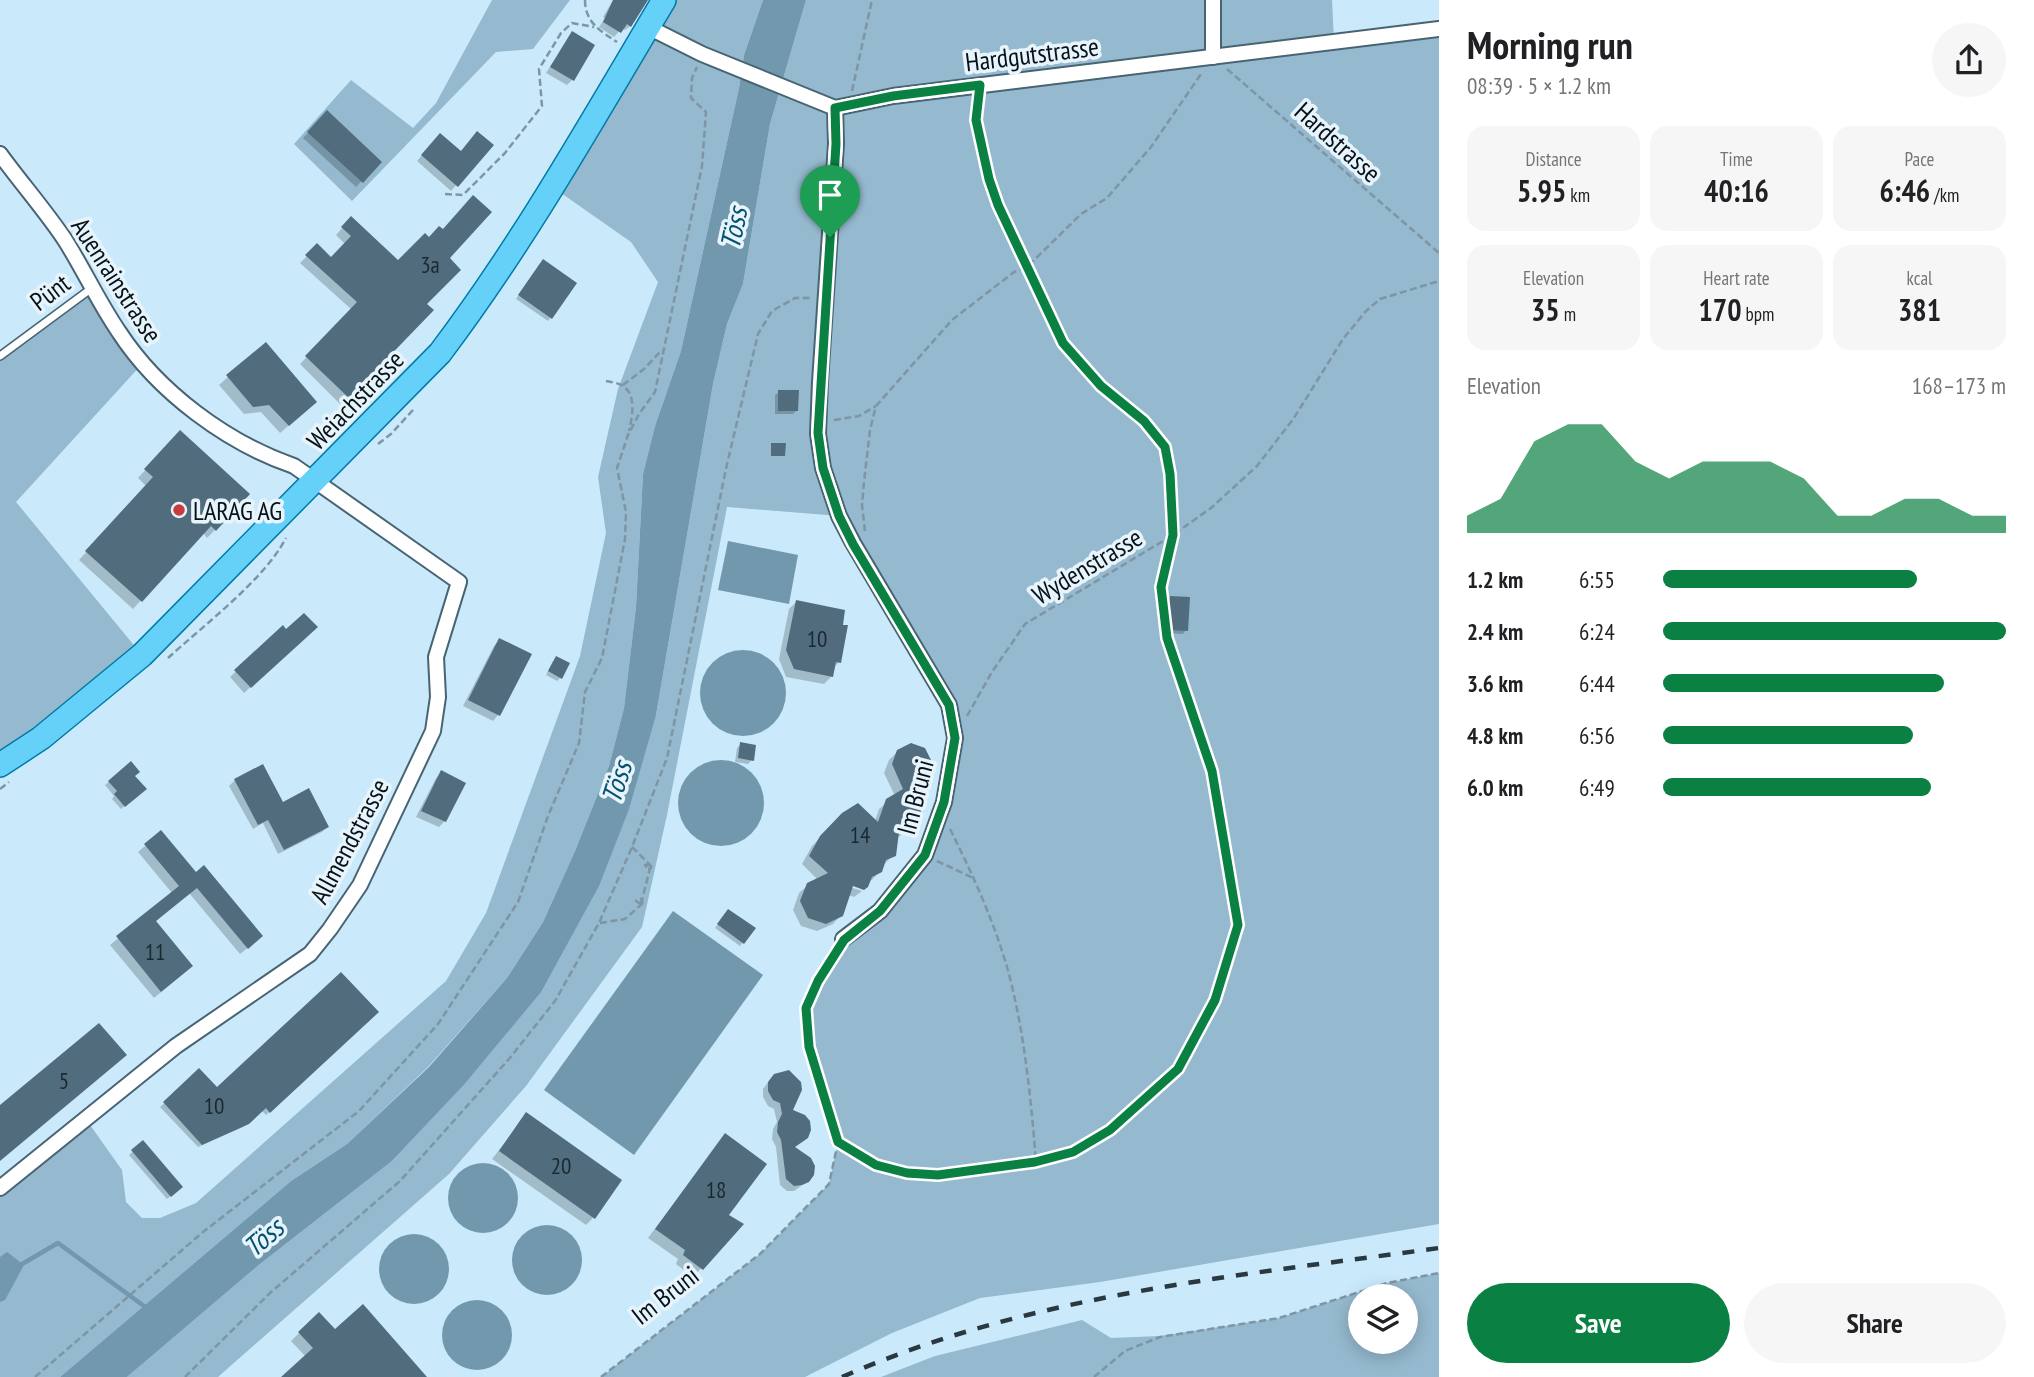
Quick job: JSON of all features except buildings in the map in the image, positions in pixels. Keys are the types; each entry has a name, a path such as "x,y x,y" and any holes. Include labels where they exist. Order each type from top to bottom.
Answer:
{"main road":[{"name":"Weiachstrasse","path":"0,765 41,738 142,655 440,353 481,299 664,0"}],"street":[{"path":"1210,58 1213,0"},
{"path":"648,27 704,55 835,108"},
{"name":"Hardgutstrasse","path":"835,108 893,96 1439,29"},
{"name":"Im Bruni","path":"835,108 836,144 819,421 823,468 839,516 853,544 949,705 955,738 944,802 925,855 880,911 844,940"},
{"name":"Auenrainstrasse","path":"0,155 65,240 119,333 142,364 168,392 215,425 270,458 294,466 315,481"},
{"name":"Allmendstrasse","path":"0,1188 176,1046 310,954 360,885 433,731 438,697 436,657 459,582 315,481"}],"lane":[{"name":"Pünt","path":"0,356 92,288"}],"path":[{"path":"585,0 585,9 594,27"},
{"path":"851,104 852,88 872,0"},
{"path":"445,194 463,195 470,190 505,153 542,106 539,69 561,33 572,23 594,27 633,52"},
{"path":"628,435 655,392 663,349 671,325 702,166 706,111 691,98 691,93 692,78 704,55"},
{"path":"819,421 859,416 876,406 952,320 1014,272 1027,267 1081,214 1107,198 1151,146 1210,58"},
{"name":"Hardstrasse","path":"1210,58 1439,253"},
{"path":"838,1142 876,1165 907,1173 938,1175 1035,1162 1073,1152 1110,1130 1178,1069 1215,1000 1238,925 1212,771 1167,638 1161,587 1173,535 1170,474 1165,447 1144,421 1101,386 1063,343 998,205 989,179 976,120 980,85"},
{"name":"Wydenstrasse","path":"955,738 992,672 1025,624 1173,535 1211,508 1256,466 1294,418 1343,339 1366,311 1380,299 1439,281"},
{"path":"185,1377 270,1293 400,1181 509,1059 555,1001 599,923 667,758 727,464 758,334 772,311 795,298 826,298"},
{"path":"623,385 645,369 663,349"},
{"path":"35,1377 203,1233 359,1111 438,1024 519,902 548,816 579,743 585,692 603,658 625,539 626,512 617,468 632,416 631,394 623,385 606,381"},
{"path":"853,544 864,531 864,482 870,430 876,406"},
{"path":"944,802 950,827 975,879 1007,967 1029,1087 1035,1162"},
{"path":"599,923 625,919 642,903 641,899 636,901 641,904 651,864 645,865 648,870 652,867 642,857 632,847"},
{"path":"925,855 975,879"},
{"name":"Im Bruni","path":"601,1377 760,1254 829,1184 838,1142 809,1047 806,1008 818,981 844,940"},
{"path":"1094,1377 1125,1351 1160,1336 1279,1318 1387,1283 1439,1272"}],"shaded area":[{"path":"492,0 570,0 533,49 496,52 352,201 294,144 351,80 413,128 436,103"},
{"path":"664,0 763,0 744,55 681,351 655,426 643,474 636,607 624,708 609,766 543,922 507,978 428,1067 347,1144 291,1181 60,1377 0,1377 0,1189 90,1125 122,1170 126,1202 142,1218 160,1218 196,1203 446,981 486,913 580,656 606,533 598,477 618,389 658,282 631,242 551,186"},
{"path":"806,0 1332,0 1334,42 1439,29 1439,1224 1100,1282 980,1298 892,1333 805,1377 601,1377 760,1254 829,1184 838,1142 809,1047 806,1008 818,981 843,939 925,855 955,738 949,705 839,516 727,507 667,815 642,927 526,1086 449,1174 218,1377 127,1377 260,1264 392,1161 462,1087 656,715 713,384 727,324 743,284 770,124"},
{"path":"92,288 142,364 16,502 142,655 0,765 0,356"},
{"path":"1439,1273 1439,1377 881,1377 935,1356 1082,1320 1111,1338 1160,1336 1279,1318 1348,1296 1348,1354 1418,1354 1418,1284 1384,1284"}],"water":[{"name":"Töss","path":"763,0 806,0 770,124 743,284 727,324 713,384 656,715 629,809 599,886 541,992 462,1087 392,1161 260,1264 127,1377 60,1377 291,1181 347,1144 429,1067 507,978 543,922 609,766 624,708 636,607 643,474 655,426 681,351 744,55"},
{"path":"728,541 798,555 789,604 718,590"},
{"path":"743,650 759,654 773,663 782,677 786,693 782,709 773,723 759,732 743,736 727,732 713,723 704,709 700,693 704,677 713,663 727,654"},
{"path":"721,760 737,764 751,773 760,787 764,803 760,819 751,833 737,842 721,846 705,842 691,833 682,819 678,803 682,787 691,773 705,764"},
{"path":"673,911 763,975 634,1155 544,1090"},
{"path":"483,1163 508,1173 518,1198 508,1223 483,1233 458,1223 448,1198 458,1173"},
{"path":"547,1225 572,1235 582,1260 572,1285 547,1295 522,1285 512,1260 522,1235"},
{"path":"414,1234 439,1244 449,1269 439,1294 414,1304 389,1294 379,1269 389,1244"},
{"path":"7,1252 24,1265 5,1300 0,1302 0,1257"},
{"path":"477,1300 502,1310 512,1335 502,1360 477,1370 452,1360 442,1335 452,1310"}],"waterway":[{"path":"22,1264 58,1243 148,1309"}],"railway":[{"path":"842,1377 914,1349 1061,1307 1211,1279 1439,1248"}],"place":[{"name":"LARAG AG","path":"179,510"}],"route":[{"path":"980,85 976,120 989,179 998,205 1063,343 1101,386 1144,421 1165,447 1170,474 1173,535 1161,587 1167,638 1212,771 1238,925 1215,1000 1178,1069 1110,1130 1073,1152 1035,1162 938,1175 907,1173 876,1165 838,1142 809,1047 806,1008 818,981 844,940 880,911 925,855 944,802 955,738 949,705 853,544 839,516 823,468 818,433 830,237 836,144 835,108 893,96 980,85"}]}
